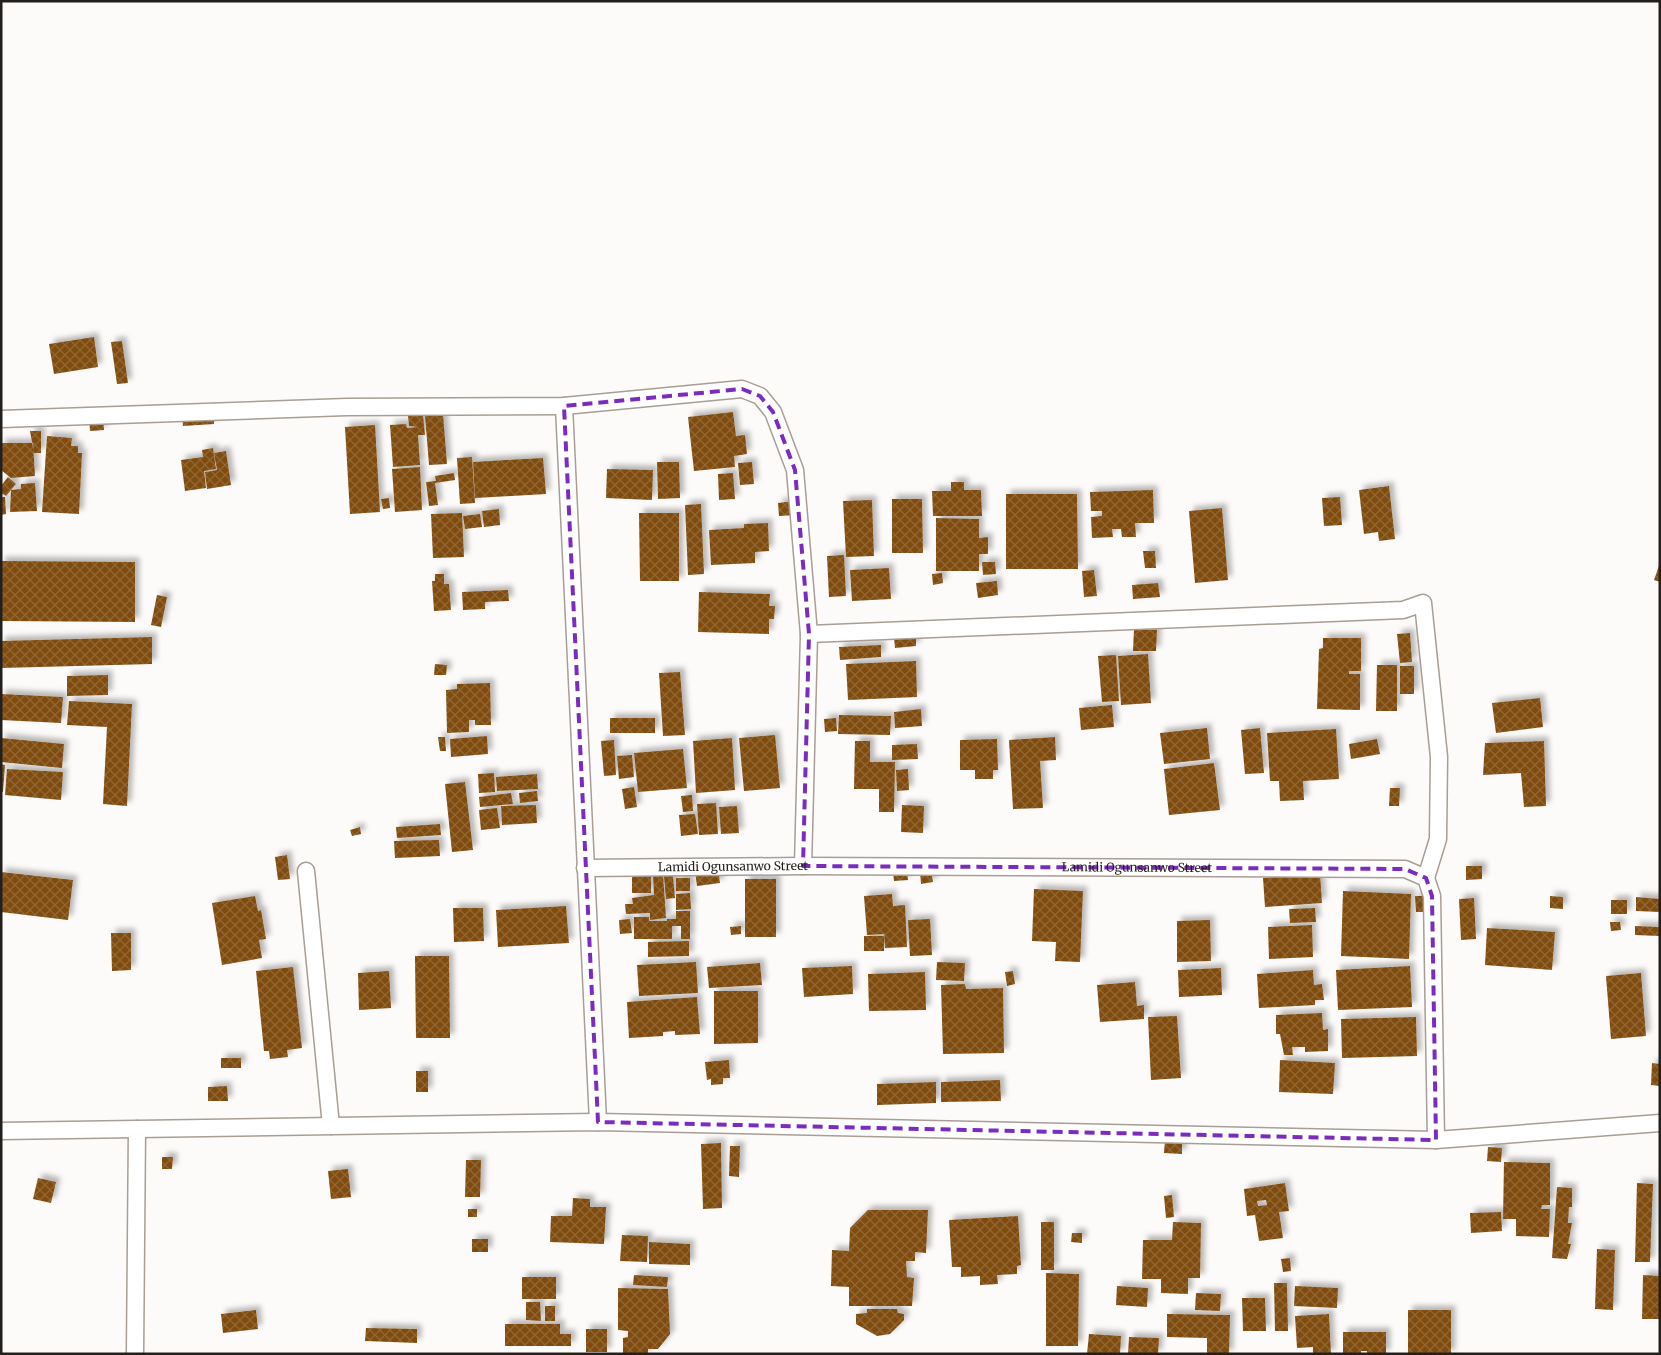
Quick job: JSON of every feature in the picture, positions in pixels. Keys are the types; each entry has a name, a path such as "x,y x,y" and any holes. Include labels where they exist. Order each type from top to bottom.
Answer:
{"street":[{"path":"1,419 347,407 564,406 742,389 760,396 773,412 795,470 809,634 803,866"},
{"path":"564,406 598,1122"},
{"path":"809,634 1403,610 1423,603 1439,757 1438,839 1426,878 1432,896 1436,1140"},
{"name":"Lamidi Ogunsanwo Street","path":"585,868 803,866 1406,870 1426,878"},
{"path":"306,871 330,1126"},
{"path":"1,1131 598,1122 1436,1140 1660,1123"},
{"path":"135,1354 137,1129"}],"highlighted area":[{"path":"742,389 760,396 773,412 795,470 809,634 803,866 1405,869 1426,878 1432,896 1436,1140 598,1122 564,406"}],"building":[{"path":"94,337 98,367 54,374 49,344"},
{"path":"122,341 128,383 117,384 111,342"},
{"path":"733,412 736,436 745,435 747,454 734,456 735,467 694,471 688,417"},
{"path":"214,413 214,424 183,426 182,414"},
{"path":"443,414 447,464 429,465 425,415"},
{"path":"423,415 425,435 418,435 420,465 393,467 390,425 406,424 407,428 418,427 409,426 408,416"},
{"path":"89,416 103,416 104,430 90,431"},
{"path":"375,425 380,512 350,514 345,427"},
{"path":"30,431 41,431 41,453 34,453"},
{"path":"47,436 72,438 71,446 78,446 78,453 82,453 79,514 42,512"},
{"path":"1,443 33,443 35,476 11,478 1,470"},
{"path":"213,448 216,469 204,471 206,488 185,491 181,460 203,457 202,450"},
{"path":"226,451 231,485 207,489 205,472 217,470 214,453"},
{"path":"472,457 475,503 460,504 457,458"},
{"path":"543,458 546,494 475,498 473,462"},
{"path":"657,462 679,462 680,498 658,499"},
{"path":"752,462 754,484 740,485 738,463"},
{"path":"420,467 422,510 395,512 392,469"},
{"path":"607,469 653,470 652,500 606,498"},
{"path":"454,473 455,480 435,483 438,505 429,506 426,482 436,481 435,476"},
{"path":"733,473 735,499 719,500 718,474"},
{"path":"8,477 16,484 6,496 1,493 1,486"},
{"path":"951,482 964,482 964,490 981,490 982,516 933,516 932,491 951,491"},
{"path":"35,483 37,511 10,512 11,490 21,489 21,484"},
{"path":"1389,486 1395,539 1379,541 1378,532 1364,534 1359,490"},
{"path":"1153,490 1154,523 1135,523 1136,537 1122,537 1121,529 1112,529 1113,537 1092,538 1091,517 1102,516 1102,511 1091,511 1090,492"},
{"path":"1006,494 1077,494 1078,569 1006,569"},
{"path":"1,497 5,497 6,514 1,515"},
{"path":"1340,497 1342,525 1324,526 1322,498"},
{"path":"389,498 390,508 383,509 381,499"},
{"path":"892,499 922,499 923,553 892,553"},
{"path":"872,500 874,556 846,557 843,501"},
{"path":"794,501 796,515 779,516 778,503"},
{"path":"701,504 704,574 688,575 685,505"},
{"path":"1222,508 1228,580 1195,583 1189,511"},
{"path":"499,509 500,525 484,527 482,511"},
{"path":"462,513 464,557 433,558 431,514"},
{"path":"639,513 679,513 679,581 640,581"},
{"path":"480,514 482,527 465,529 463,516"},
{"path":"936,518 979,519 979,538 988,537 988,554 979,554 979,571 936,571"},
{"path":"768,523 769,551 755,552 755,563 711,565 709,530 744,528 744,524"},
{"path":"1143,551 1155,551 1156,568 1145,568"},
{"path":"844,555 846,596 829,597 827,556"},
{"path":"1,561 135,562 135,622 1,621"},
{"path":"982,562 995,562 996,574 983,575"},
{"path":"1660,563 1660,582 1654,580"},
{"path":"889,568 891,599 852,601 850,570"},
{"path":"1094,570 1097,596 1084,597 1082,571"},
{"path":"942,573 943,583 933,585 932,574"},
{"path":"435,574 444,574 444,584 449,584 451,610 434,611 432,581 435,581"},
{"path":"997,581 998,595 978,598 976,583"},
{"path":"1158,583 1160,597 1133,599 1132,585"},
{"path":"508,590 509,601 485,602 485,609 463,610 462,592"},
{"path":"699,592 770,594 769,606 775,606 774,619 769,619 769,634 698,632"},
{"path":"157,595 167,597 161,627 151,625"},
{"path":"1134,629 1157,630 1156,651 1133,651"},
{"path":"1410,633 1412,662 1400,663 1397,634"},
{"path":"916,636 916,646 895,648 894,637"},
{"path":"152,637 152,664 1,668 1,641"},
{"path":"1323,638 1361,638 1361,671 1349,671 1349,674 1360,674 1360,710 1317,709 1319,649 1323,648"},
{"path":"881,645 881,657 840,660 839,647"},
{"path":"1148,654 1151,703 1121,705 1118,656"},
{"path":"1116,655 1119,701 1102,702 1098,656"},
{"path":"916,661 917,697 848,700 846,664"},
{"path":"435,664 447,665 446,675 434,675"},
{"path":"1377,665 1397,665 1397,711 1376,711"},
{"path":"1400,666 1414,666 1414,694 1400,694"},
{"path":"680,672 685,735 663,736 659,673"},
{"path":"108,675 108,695 67,696 67,676"},
{"path":"490,683 491,725 475,725 475,720 469,720 469,732 447,733 446,690 457,689 457,684"},
{"path":"1,694 63,697 61,723 1,720"},
{"path":"1540,698 1543,727 1496,733 1492,703"},
{"path":"69,701 132,704 127,806 103,804 107,727 67,725"},
{"path":"1112,705 1114,727 1081,730 1079,708"},
{"path":"921,709 922,726 895,728 894,712"},
{"path":"839,715 891,716 890,735 838,734"},
{"path":"610,718 655,718 655,733 610,733"},
{"path":"836,718 837,731 825,732 824,719"},
{"path":"1207,728 1210,759 1164,764 1160,733"},
{"path":"1260,728 1264,773 1245,774 1241,730"},
{"path":"1336,729 1339,779 1303,781 1304,800 1280,801 1279,781 1270,781 1267,733"},
{"path":"775,735 780,788 744,791 739,738"},
{"path":"487,736 488,754 451,757 450,739"},
{"path":"438,737 445,737 446,751 440,751"},
{"path":"1055,737 1056,760 1040,761 1043,808 1013,809 1009,740"},
{"path":"1,738 64,744 62,768 1,762"},
{"path":"732,738 735,790 696,793 693,741"},
{"path":"997,739 998,770 993,770 993,779 975,779 975,770 960,770 960,740"},
{"path":"1377,739 1380,754 1351,759 1349,744"},
{"path":"614,740 616,775 604,776 601,741"},
{"path":"855,741 870,741 870,762 895,762 894,812 879,812 879,789 854,789"},
{"path":"1544,741 1546,806 1524,807 1521,773 1483,775 1485,743"},
{"path":"917,744 918,759 892,760 892,745"},
{"path":"683,749 687,788 638,792 634,753"},
{"path":"632,755 634,777 619,779 617,756"},
{"path":"1214,763 1220,810 1169,815 1164,769"},
{"path":"1,764 5,765 3,792 1,792"},
{"path":"7,769 63,772 61,800 5,795"},
{"path":"908,769 909,790 897,791 896,770"},
{"path":"494,773 495,792 479,793 478,774"},
{"path":"537,774 538,789 497,791 496,777"},
{"path":"465,782 473,850 452,852 445,784"},
{"path":"634,787 637,807 625,809 622,789"},
{"path":"1390,788 1400,788 1399,806 1389,806"},
{"path":"537,791 538,801 520,803 519,793"},
{"path":"511,793 513,804 480,807 479,797"},
{"path":"692,795 693,811 683,812 681,796"},
{"path":"716,803 718,834 699,835 697,804"},
{"path":"536,805 537,823 502,825 501,806"},
{"path":"902,805 924,806 923,833 901,832"},
{"path":"737,806 739,833 721,834 719,807"},
{"path":"497,808 500,828 481,830 479,810"},
{"path":"695,814 698,834 681,836 679,815"},
{"path":"440,824 441,835 397,838 396,827"},
{"path":"360,827 361,834 352,836 350,830"},
{"path":"439,840 440,856 395,858 394,841"},
{"path":"287,855 290,879 278,880 275,857"},
{"path":"1466,866 1482,866 1482,879 1466,880"},
{"path":"718,868 720,883 697,886 695,871"},
{"path":"907,870 908,880 894,881 893,872"},
{"path":"931,870 933,882 921,884 920,871"},
{"path":"1,872 73,880 68,920 1,912"},
{"path":"632,873 651,873 651,893 632,893"},
{"path":"663,874 666,918 650,920 650,913 626,914 625,904 633,904 632,898 654,895 653,875"},
{"path":"1320,874 1322,903 1265,907 1263,878"},
{"path":"664,876 673,876 675,898 666,899"},
{"path":"676,878 690,878 690,891 676,891"},
{"path":"745,879 776,879 776,937 745,937"},
{"path":"1034,889 1083,891 1080,962 1055,961 1056,942 1032,941"},
{"path":"1343,891 1411,894 1409,959 1341,956"},
{"path":"690,893 691,909 676,910 676,894"},
{"path":"892,894 893,906 905,905 907,947 885,948 884,932 884,934 867,935 864,896"},
{"path":"255,896 258,911 261,910 266,939 259,940 262,958 222,965 212,903"},
{"path":"1415,896 1427,896 1428,912 1416,912"},
{"path":"1550,896 1563,897 1563,909 1550,908"},
{"path":"1636,897 1660,899 1660,912 1636,911"},
{"path":"1474,898 1476,939 1461,940 1459,899"},
{"path":"1611,900 1627,900 1627,914 1611,914"},
{"path":"566,906 569,943 498,947 496,910"},
{"path":"453,908 483,908 484,941 454,942"},
{"path":"1315,908 1316,922 1290,923 1289,909"},
{"path":"676,911 690,911 690,939 681,939 681,926 672,926 672,939 634,939 634,917 649,917 649,921 667,921 667,919 676,919"},
{"path":"630,919 632,933 620,934 619,920"},
{"path":"930,919 932,955 910,956 908,920"},
{"path":"1210,920 1211,961 1177,962 1177,921"},
{"path":"1610,922 1620,922 1621,930 1611,931"},
{"path":"1312,925 1313,957 1269,959 1268,927"},
{"path":"741,926 741,934 731,935 730,927"},
{"path":"1635,926 1660,927 1660,936 1635,935"},
{"path":"1487,928 1555,932 1552,970 1485,965"},
{"path":"111,933 131,933 131,970 112,971"},
{"path":"864,936 884,936 884,951 864,951"},
{"path":"689,941 689,956 648,957 648,942"},
{"path":"415,956 449,956 450,1038 416,1038"},
{"path":"696,962 698,993 639,996 637,965"},
{"path":"937,962 965,963 964,981 936,980"},
{"path":"760,963 762,985 709,988 707,967"},
{"path":"852,966 853,994 804,997 802,968"},
{"path":"1410,966 1412,1007 1338,1010 1336,970"},
{"path":"293,967 302,1048 287,1050 288,1057 270,1059 269,1051 264,1051 256,971"},
{"path":"1221,968 1222,995 1179,997 1178,970"},
{"path":"1313,970 1314,985 1322,984 1324,1000 1315,1000 1315,1005 1259,1008 1257,974"},
{"path":"389,971 391,1008 359,1010 358,973"},
{"path":"1013,971 1015,984 1007,986 1005,972"},
{"path":"925,972 926,1010 869,1011 868,974"},
{"path":"1641,973 1646,1036 1611,1039 1606,976"},
{"path":"1135,982 1137,1006 1144,1005 1144,1019 1100,1022 1097,985"},
{"path":"965,984 966,989 1003,988 1004,1053 943,1054 941,985"},
{"path":"714,991 758,991 758,1043 714,1044"},
{"path":"697,997 700,1034 675,1035 675,1031 663,1032 663,1036 629,1038 627,1002"},
{"path":"1322,1013 1323,1030 1328,1029 1328,1051 1305,1052 1305,1047 1292,1047 1293,1055 1284,1055 1280,1034 1276,1034 1276,1015"},
{"path":"1177,1016 1181,1078 1151,1080 1148,1017"},
{"path":"1416,1017 1417,1056 1342,1058 1341,1019"},
{"path":"221,1058 241,1058 241,1068 221,1068"},
{"path":"729,1060 730,1078 723,1078 723,1084 711,1085 711,1079 707,1080 705,1062"},
{"path":"1280,1060 1335,1063 1333,1094 1279,1092"},
{"path":"1652,1063 1660,1064 1660,1086 1651,1085"},
{"path":"416,1071 428,1071 428,1092 416,1092"},
{"path":"1000,1080 1001,1101 941,1102 941,1082"},
{"path":"936,1082 936,1103 877,1105 877,1084"},
{"path":"227,1086 228,1101 208,1101 208,1087"},
{"path":"1165,1140 1182,1141 1182,1154 1164,1153"},
{"path":"721,1143 722,1208 703,1209 701,1144"},
{"path":"730,1146 740,1146 739,1177 729,1176"},
{"path":"1488,1147 1502,1148 1501,1162 1487,1161"},
{"path":"162,1157 173,1157 172,1169 162,1169"},
{"path":"466,1160 481,1160 480,1197 465,1197"},
{"path":"1504,1162 1550,1163 1550,1205 1542,1205 1541,1209 1550,1209 1549,1237 1516,1236 1516,1219 1503,1219"},
{"path":"348,1169 351,1197 331,1199 328,1171"},
{"path":"38,1178 56,1182 51,1203 33,1199"},
{"path":"1285,1183 1289,1211 1279,1212 1283,1238 1259,1241 1255,1215 1247,1216 1244,1189","holes":["1266,1200 1267,1205 1258,1206 1257,1201"]},
{"path":"1637,1183 1653,1184 1650,1262 1635,1262"},
{"path":"1557,1187 1572,1188 1572,1207 1569,1207 1568,1223 1572,1223 1568,1244 1571,1244 1567,1259 1552,1258"},
{"path":"1172,1195 1174,1217 1166,1218 1164,1196"},
{"path":"573,1198 590,1199 590,1207 606,1207 604,1244 550,1242 551,1216 572,1216"},
{"path":"468,1209 477,1209 477,1217 468,1217"},
{"path":"868,1210 928,1210 926,1253 915,1252 915,1261 906,1261 907,1277 914,1278 912,1306 849,1306 849,1287 831,1286 832,1250 849,1251 850,1228"},
{"path":"1501,1212 1502,1231 1471,1233 1470,1213"},
{"path":"1018,1216 1021,1265 1017,1266 1017,1274 997,1275 998,1284 980,1285 980,1276 961,1277 961,1267 952,1267 949,1220"},
{"path":"1041,1222 1054,1222 1054,1270 1041,1270"},
{"path":"1173,1222 1201,1223 1200,1278 1188,1278 1188,1294 1161,1293 1161,1279 1142,1279 1143,1240 1172,1240"},
{"path":"1072,1233 1082,1233 1082,1243 1071,1242"},
{"path":"622,1235 648,1236 647,1262 620,1261"},
{"path":"472,1239 488,1239 488,1252 472,1252"},
{"path":"649,1242 690,1244 690,1265 649,1264"},
{"path":"1597,1249 1615,1250 1613,1310 1595,1309"},
{"path":"1290,1258 1291,1271 1283,1272 1281,1259"},
{"path":"1046,1273 1079,1274 1078,1346 1046,1346"},
{"path":"634,1275 668,1277 667,1287 633,1285"},
{"path":"1643,1275 1660,1276 1660,1319 1642,1319"},
{"path":"522,1277 556,1277 556,1299 522,1299"},
{"path":"1274,1283 1287,1283 1288,1331 1275,1331"},
{"path":"1117,1286 1148,1288 1147,1307 1116,1305"},
{"path":"1295,1286 1338,1288 1337,1308 1294,1306"},
{"path":"618,1288 668,1289 670,1334 658,1349 648,1349 648,1354 623,1354 623,1338 628,1337 628,1331 618,1330"},
{"path":"1196,1293 1221,1294 1220,1311 1195,1310"},
{"path":"1242,1298 1265,1298 1266,1331 1243,1331"},
{"path":"526,1302 540,1302 541,1321 526,1320"},
{"path":"545,1306 555,1306 555,1321 545,1321"},
{"path":"867,1309 897,1309 898,1313 904,1314 904,1320 890,1334 877,1336 856,1324 856,1314 867,1313"},
{"path":"256,1310 258,1329 223,1333 221,1314"},
{"path":"1408,1310 1451,1310 1451,1354 1408,1354"},
{"path":"1167,1314 1230,1315 1229,1354 1207,1354 1207,1338 1167,1337"},
{"path":"1329,1314 1331,1354 1313,1354 1313,1347 1297,1348 1295,1316"},
{"path":"505,1324 560,1324 560,1334 571,1334 571,1346 505,1346"},
{"path":"366,1328 417,1329 417,1343 365,1341"},
{"path":"586,1329 607,1329 607,1352 586,1352"},
{"path":"1343,1332 1386,1332 1386,1354 1367,1354 1367,1351 1361,1351 1361,1354 1343,1354"},
{"path":"1089,1334 1121,1336 1120,1354 1087,1354"},
{"path":"1129,1337 1159,1338 1158,1354 1128,1354"}]}
